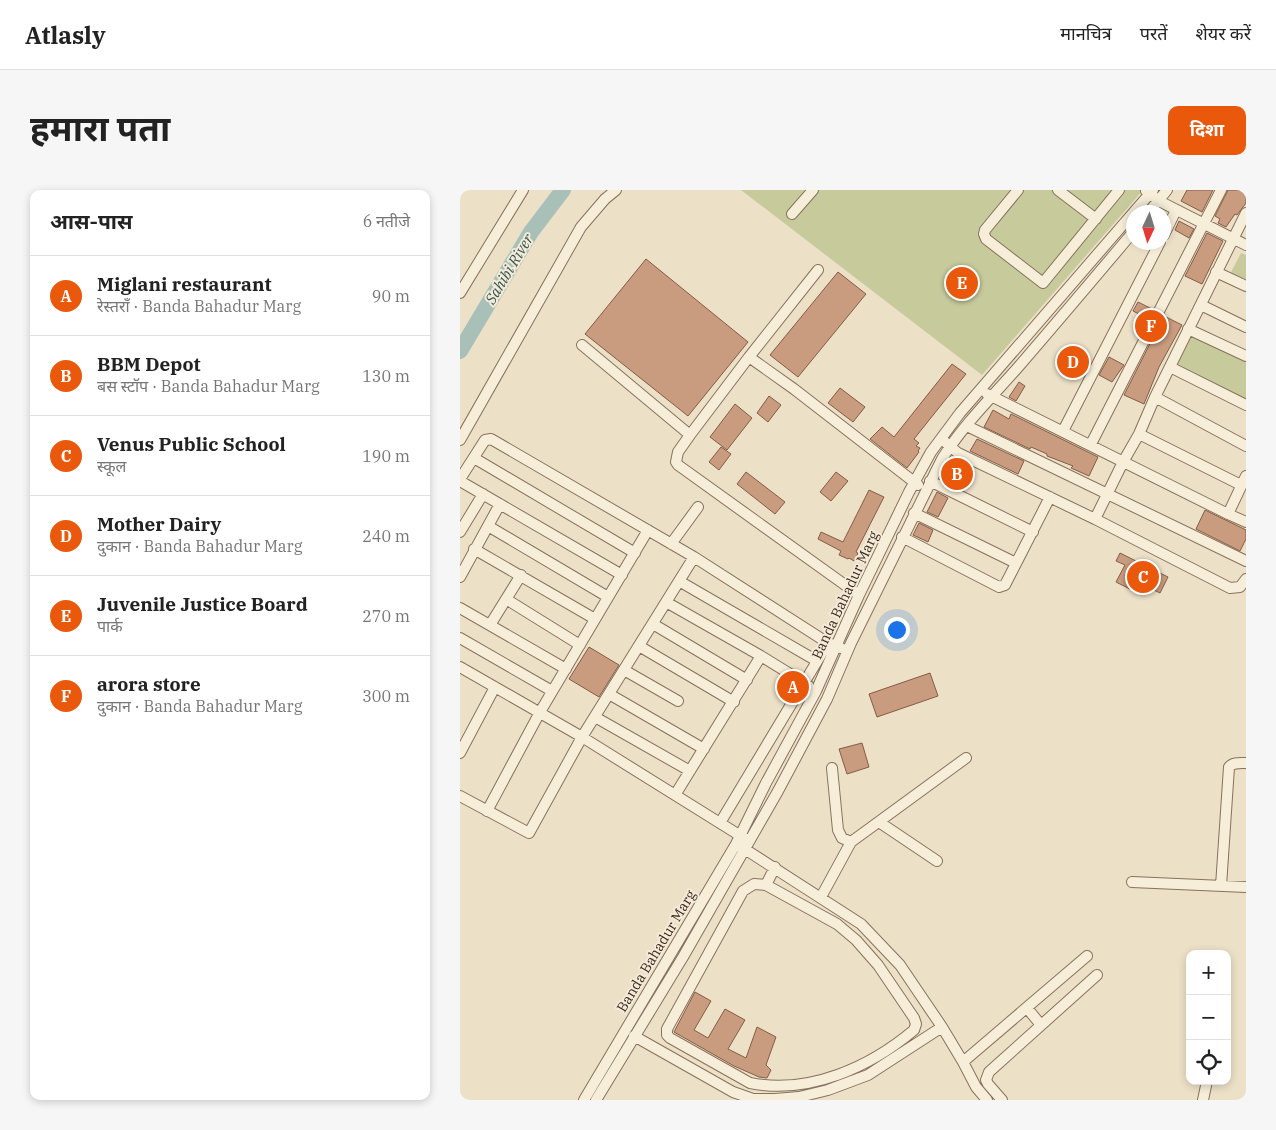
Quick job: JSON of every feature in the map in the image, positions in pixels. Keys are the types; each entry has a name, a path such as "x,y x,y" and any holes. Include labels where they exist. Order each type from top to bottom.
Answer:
{"street":[{"path":"460,293 523,190"},
{"path":"460,440 581,227 605,199 616,190"},
{"path":"792,214 813,190"},
{"path":"1018,190 985,230 984,234 986,239 1041,282 1046,282 1119,190"},
{"path":"1155,205 1167,190"},
{"path":"1091,444 1221,190"},
{"path":"1061,191 1096,219"},
{"path":"1149,191 1159,201 1246,245"},
{"name":"Banda Bahadur Marg","path":"596,1100 683,957 743,842 766,783 816,691 832,644 859,595 914,482 932,452 960,413 1149,191"},
{"path":"1171,220 1176,210"},
{"path":"1096,518 1123,462 1140,434 1155,397 1246,213"},
{"name":"Banda Bahadur Marg","path":"584,1100 743,842 826,699 847,651 925,490 950,446 1126,240"},
{"path":"1063,431 1156,250"},
{"path":"818,270 748,357 676,457 678,466 859,595"},
{"path":"1216,272 1246,286"},
{"path":"1201,305 1246,327"},
{"path":"1188,329 1246,356"},
{"path":"582,345 690,435"},
{"path":"748,357 794,389 925,490 1033,532"},
{"path":"1170,366 1246,405"},
{"path":"981,389 992,397 1091,444 1123,462 1246,522"},
{"path":"1155,397 1246,446"},
{"path":"967,426 1108,493 1246,562"},
{"path":"1140,434 1244,480 1228,514"},
{"path":"622,575 460,480 486,440 491,439 648,530 832,644 847,651"},
{"path":"941,439 958,453 1096,518 1230,588 1240,588 1246,579"},
{"path":"474,458 634,553"},
{"path":"909,492 925,490"},
{"path":"460,532 483,494"},
{"path":"902,538 999,587 1005,585 1050,497"},
{"path":"460,577 500,504"},
{"path":"671,544 698,507"},
{"path":"914,513 1016,563"},
{"path":"488,526 608,597"},
{"path":"487,811 552,691 648,530"},
{"path":"474,549 596,619"},
{"path":"460,796 529,834 582,737 694,558"},
{"path":"490,626 521,575"},
{"path":"679,581 817,661"},
{"path":"506,599 580,645"},
{"path":"666,602 804,682 826,699"},
{"path":"460,608 566,669"},
{"path":"653,624 747,680"},
{"path":"460,638 552,691"},
{"path":"720,823 817,661 832,644"},
{"path":"639,646 734,702"},
{"path":"675,795 761,656"},
{"path":"460,667 582,737 720,823 775,867 861,924 900,965 964,1062 972,1081 987,1100"},
{"path":"624,670 678,701"},
{"path":"460,753 495,687"},
{"path":"610,694 704,749"},
{"path":"595,717 690,771"},
{"path":"821,897 851,842 966,758"},
{"path":"1220,886 1229,767 1234,763 1246,763"},
{"path":"832,768 838,830 842,838 851,842"},
{"path":"879,822 937,861"},
{"path":"766,885 775,867"},
{"path":"1132,882 1246,887"},
{"path":"761,883 766,885 837,924 856,940 878,965 914,1018 916,1024 914,1030 862,1064 834,1077 808,1083 765,1086 750,1083 670,1038 667,1035 667,1029 743,891 754,884 761,883"},
{"path":"964,1062 1087,956"},
{"path":"1002,1100 988,1084 987,1076 1097,975"},
{"path":"1027,1008 1041,1025"},
{"path":"634,1036 733,1092 753,1099 775,1099 799,1097 828,1090 868,1075 942,1027"},
{"path":"1203,1100 1206,1085"}],"green space":[{"path":"741,190 1143,190 1130,205 1126,205 1126,210 982,375"},
{"path":"1241,253 1246,255 1246,287 1228,278"},
{"path":"1186,333 1246,360 1246,406 1170,367"}],"building":[{"path":"1187,190 1213,190 1202,212 1181,201"},
{"path":"1228,190 1246,190 1246,203 1226,227 1218,223 1220,219 1215,216"},
{"path":"1179,221 1194,229 1189,238 1175,230"},
{"path":"1207,233 1223,241 1202,284 1185,276"},
{"path":"646,259 748,342 688,416 585,334"},
{"path":"838,272 866,294 798,377 770,355"},
{"path":"1138,302 1152,309 1147,318 1133,311"},
{"path":"1164,316 1182,325 1159,367 1144,404 1124,395"},
{"path":"1070,348 1086,356 1076,376 1060,368"},
{"path":"1109,357 1124,365 1112,382 1099,375"},
{"path":"952,364 966,374 914,439 919,443 916,446 920,448 907,468 870,439 882,427 894,437"},
{"path":"1019,382 1025,386 1016,401 1009,397"},
{"path":"840,388 865,407 853,422 828,403"},
{"path":"769,396 781,405 768,422 757,413"},
{"path":"735,404 752,418 727,450 710,437"},
{"path":"993,410 1009,419 1011,414 1098,457 1089,476 1071,468 1073,466 1047,456 1047,454 1031,447 1030,449 984,427"},
{"path":"977,439 1024,461 1018,474 970,451"},
{"path":"721,447 731,454 719,470 709,462"},
{"path":"746,472 785,502 775,514 737,484"},
{"path":"836,472 848,481 831,501 820,492"},
{"path":"869,490 884,497 856,552 858,553 854,561 839,555 841,551 818,539 821,532 843,542"},
{"path":"937,492 948,498 938,517 927,512"},
{"path":"1205,510 1246,530 1246,539 1240,551 1196,529"},
{"path":"919,523 933,530 928,542 913,535"},
{"path":"1120,553 1168,577 1160,593 1136,581 1132,590 1116,582 1125,565 1116,561"},
{"path":"589,647 619,665 599,697 569,679"},
{"path":"930,673 938,696 877,717 869,694"},
{"path":"862,743 869,767 847,774 839,749"},
{"path":"695,992 711,1001 694,1030 708,1038 725,1009 745,1020 728,1049 746,1058 757,1027 776,1037 766,1065 771,1070 767,1078 759,1077 734,1066 674,1032"}],"waterway":[{"name":"Sahibi River","path":"460,351 531,232 563,190"}],"place":[{"name":"Juvenile Justice Board","path":"962,283"},
{"name":"arora store","path":"1151,326"},
{"name":"Mother Dairy","path":"1073,362"},
{"name":"BBM Depot","path":"957,474"},
{"name":"Venus Public School","path":"1143,577"},
{"name":"Miglani restaurant","path":"793,687"}]}
